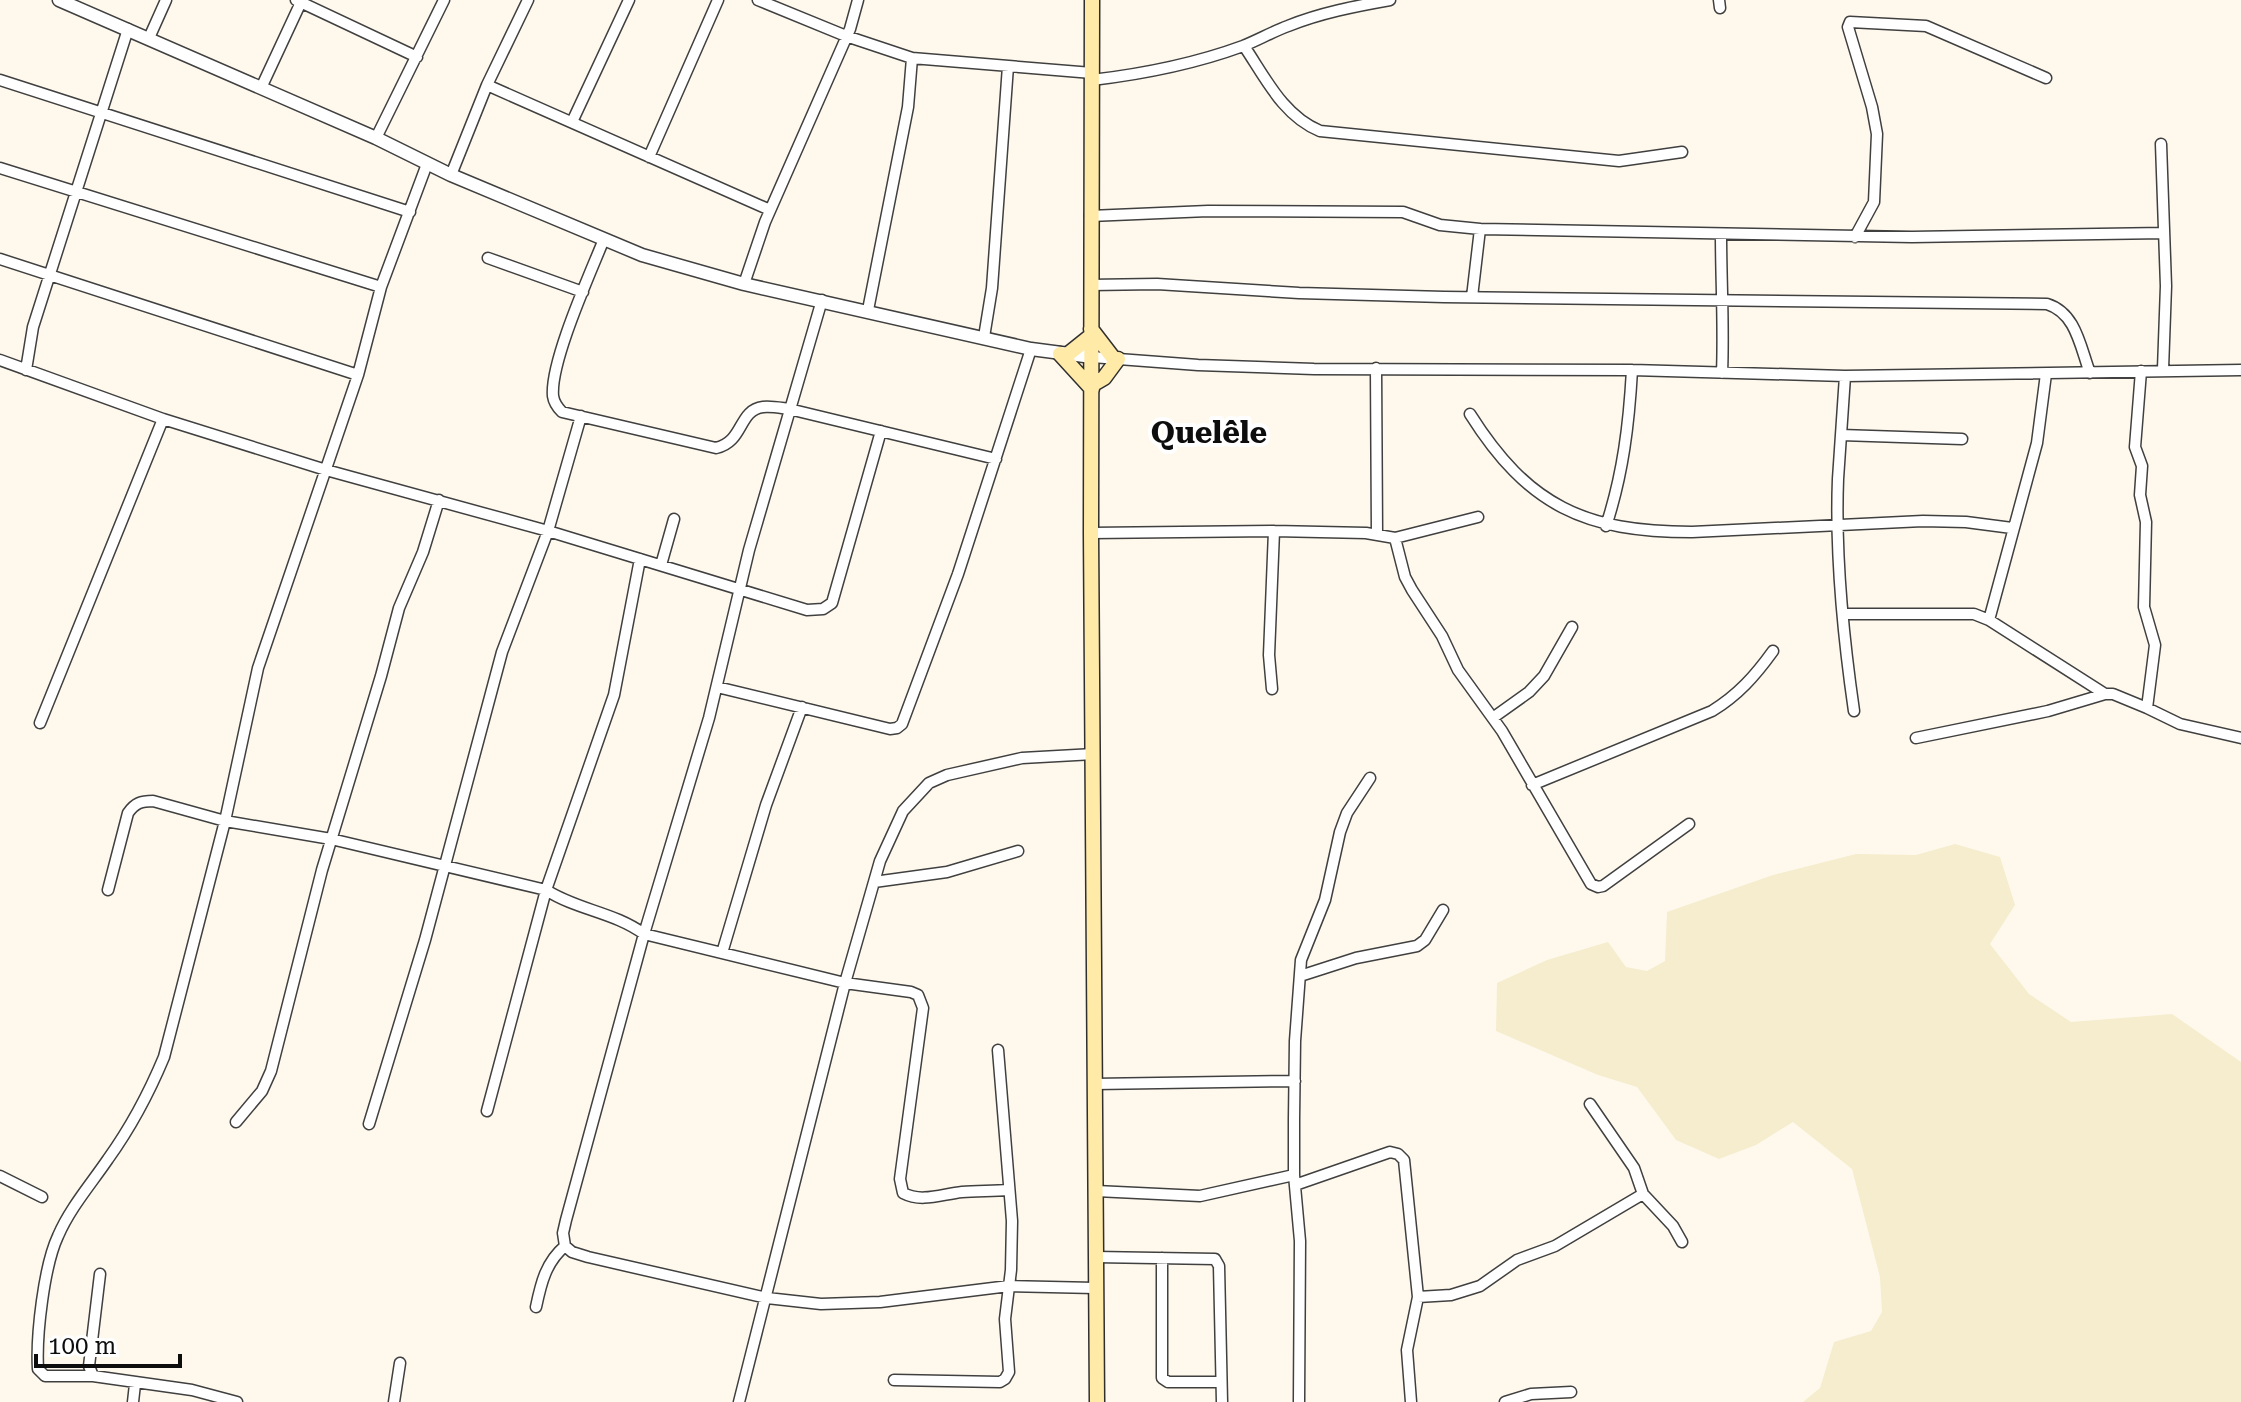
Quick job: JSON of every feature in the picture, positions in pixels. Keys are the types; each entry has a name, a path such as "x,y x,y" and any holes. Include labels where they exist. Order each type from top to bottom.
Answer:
{"main road":[{"path":"1092,0 1090,285 1097,1402"},
{"path":"1092,332 1064,354 1092,387"},
{"path":"1092,332 1116,359 1109,373 1092,387"}],"street":[{"path":"149,38 166,0"},
{"path":"376,138 444,0"},
{"path":"451,175 487,85 528,0"},
{"path":"572,122 629,0"},
{"path":"649,157 718,0"},
{"path":"758,0 846,36 912,58 1092,76 1155,71 1244,46 1288,25 1326,13 1390,0"},
{"path":"744,284 770,210 846,36 858,0"},
{"path":"261,88 300,1 417,57"},
{"path":"68,2 376,138 451,175 642,255 744,284 1031,349 1198,365 1314,369 1632,370 1845,376 2241,370"},
{"path":"1855,237 1874,202 1877,134 1848,27 1850,22 1926,26 2046,78"},
{"path":"26,370 33,327 128,29"},
{"path":"1244,46 1285,107 1298,119 1320,131 1619,161 1682,152"},
{"path":"868,310 908,107 912,58"},
{"path":"984,337 995,262 1008,66"},
{"path":"0,80 410,212"},
{"path":"487,85 770,210"},
{"path":"2161,144 2166,286 2163,369"},
{"path":"237,1402 192,1390 93,1376 45,1376 38,1369 43,1304 58,1235 74,1206 131,1124 164,1057 225,821 258,668 358,375 381,287 427,164"},
{"path":"0,168 381,287"},
{"path":"1090,216 1208,211 1403,212 1440,225 1480,229 1855,237 2164,233"},
{"path":"1472,297 1480,229"},
{"path":"1721,234 1722,373"},
{"path":"604,239 569,331 553,393 555,405 562,412 716,448 728,445 736,438 753,410 763,407 789,409 996,459"},
{"path":"488,258 583,292"},
{"path":"0,259 358,375"},
{"path":"1090,285 1157,284 1299,293 1472,297 2047,304 2061,308 2069,318 2090,373"},
{"path":"822,300 789,409 717,687 644,934 566,1220 563,1233 565,1246 588,1257 767,1298 849,1304 1009,1286 1095,1288"},
{"path":"717,687 890,729 902,724 958,574 1031,349"},
{"path":"0,360 163,419 326,470 548,531 807,610 823,609 832,603 881,431"},
{"path":"1376,368 1377,534"},
{"path":"1606,526 1618,489 1629,432 1632,370"},
{"path":"2141,371 2135,447 2142,466 2140,495 2146,522 2144,607 2155,645 2147,708"},
{"path":"1989,620 2037,443 2046,374"},
{"path":"1845,376 1838,526 1847,660 1854,711"},
{"path":"1470,414 1505,464 1529,486 1549,501 1606,526 1670,532 1923,521 2012,528"},
{"path":"369,1124 446,865 502,652 548,531 581,416"},
{"path":"40,723 163,419"},
{"path":"1841,435 1962,439"},
{"path":"236,1122 262,1091 271,1071 331,839 399,608 423,552 439,500"},
{"path":"1091,533 1274,531 1377,534 1395,538 1478,517"},
{"path":"661,565 674,519"},
{"path":"1272,689 1269,655 1274,531"},
{"path":"1395,538 1405,577 1412,590 1442,636 1458,670 1494,717 1594,887 1603,886 1689,824"},
{"path":"487,1111 546,890 614,695 640,559"},
{"path":"1844,614 1958,613 1989,620 2105,694"},
{"path":"1494,717 1529,692 1544,676 1572,627"},
{"path":"1532,785 1712,711 1752,680 1773,651"},
{"path":"1916,738 2048,711 2113,694 2180,724 2241,738"},
{"path":"722,953 766,805 802,707"},
{"path":"739,1402 845,983 886,845 903,811 929,783 947,775 1022,758 1094,754"},
{"path":"1299,1402 1300,1241 1295,1180 1295,1081 1300,976 1305,946 1325,900 1340,832 1347,813 1370,778"},
{"path":"108,890 126,821 133,806 142,801 153,801 225,821 331,839 546,890 563,901 627,922 644,934 845,983 911,992 921,1000 919,1042 900,1179 903,1193 910,1197 926,1198 1008,1190"},
{"path":"874,882 947,872 1018,851"},
{"path":"1300,976 1356,958 1417,946 1425,940 1443,910"},
{"path":"894,1380 1000,1382 1009,1372 1005,1319 1012,1249 998,1050"},
{"path":"1094,1084 1295,1081"},
{"path":"1590,1104 1634,1168 1643,1194 1673,1226 1682,1242"},
{"path":"1096,1191 1200,1196 1295,1180 1390,1152 1398,1154 1404,1160 1418,1297 1407,1350 1411,1402"},
{"path":"0,1176 42,1197"},
{"path":"1418,1297 1451,1295 1480,1286 1517,1260 1555,1246 1643,1194"},
{"path":"536,1307 547,1268 565,1246"},
{"path":"1095,1257 1211,1258 1218,1263 1222,1402"},
{"path":"1162,1258 1162,1378 1168,1382 1221,1382"},
{"path":"93,1376 89,1366 100,1274"},
{"path":"394,1402 400,1363"},
{"path":"133,1402 135,1384"},
{"path":"1505,1402 1538,1392 1571,1392"}],"shaded area":[{"path":"1955,844 2000,857 2015,905 1990,944 2029,994 2071,1022 2172,1014 2241,1062 2241,1402 1803,1402 1820,1388 1834,1342 1871,1331 1882,1312 1880,1277 1852,1169 1793,1122 1756,1145 1719,1159 1676,1140 1637,1087 1598,1075 1496,1031 1497,983 1547,960 1608,942 1626,967 1647,971 1665,961 1667,912 1773,875 1856,854 1916,855"}],"district":[{"name":"Quelêle","path":"1209,432"}]}
